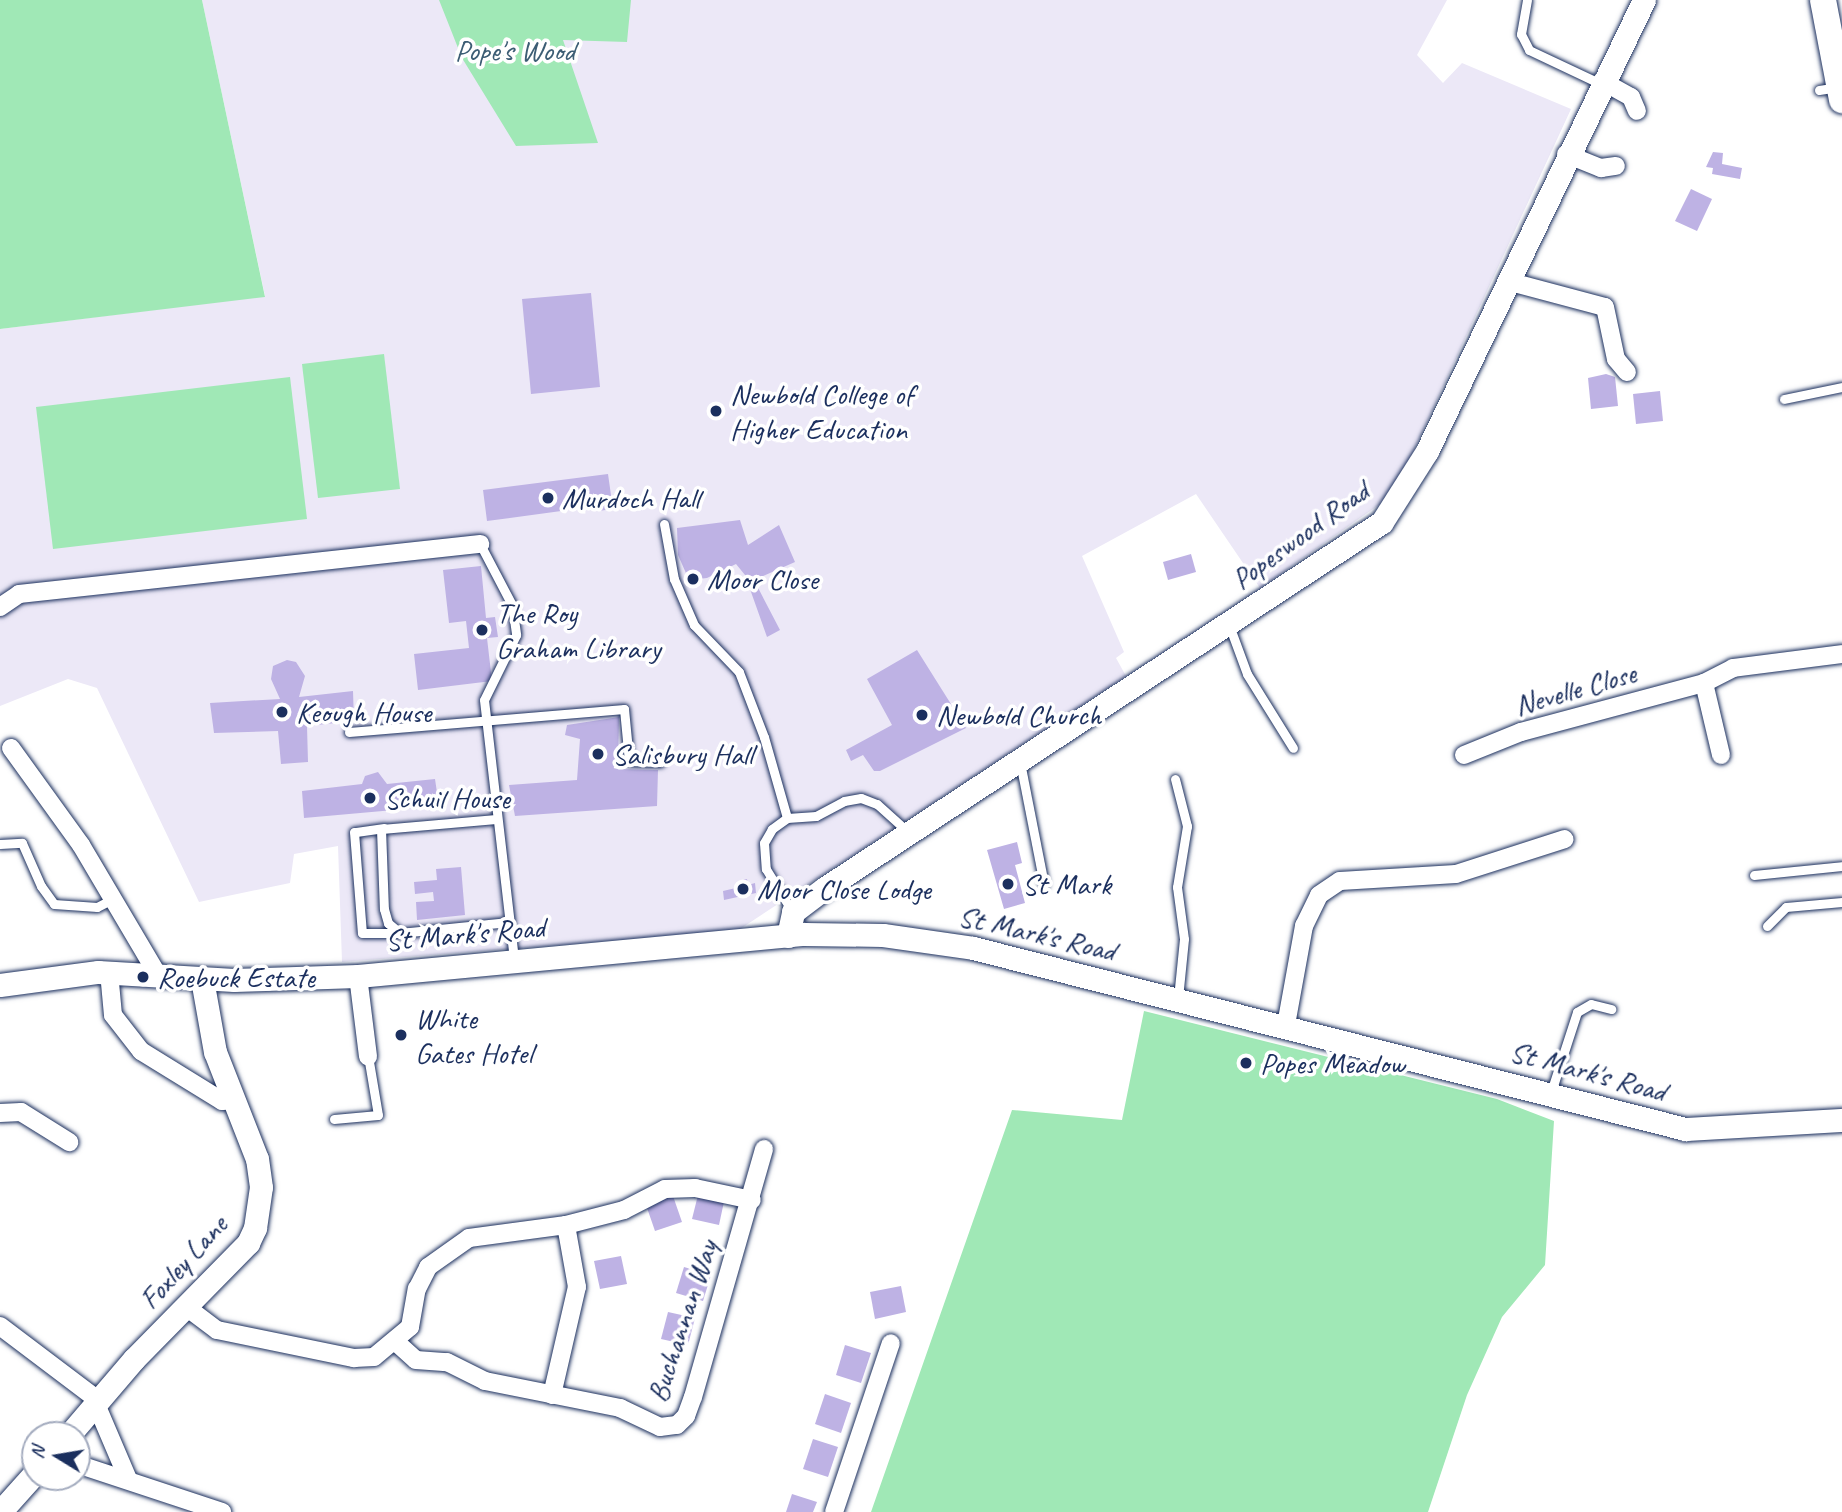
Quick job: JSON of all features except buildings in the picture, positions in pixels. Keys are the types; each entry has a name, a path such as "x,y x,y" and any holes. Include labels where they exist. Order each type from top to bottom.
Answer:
{"main road":[{"path":"1823,0 1836,37 1833,92"}],"street":[{"name":"Popeswood Road","path":"793,912 1020,758 1344,550 1393,510 1427,451 1566,154 1644,0"},
{"path":"1601,82 1631,97 1637,111"},
{"path":"1566,154 1601,167 1616,166"},
{"path":"1507,281 1605,307 1616,359 1627,372"},
{"path":"0,607 19,594 460,543 480,544"},
{"name":"Nevelle Close","path":"1464,755 1521,732 1704,683 1733,668 1842,654"},
{"path":"1704,683 1721,755"},
{"path":"11,748 81,845 158,975"},
{"path":"1286,1025 1304,926 1319,895 1340,881 1456,874 1566,839"},
{"path":"788,936 793,912"},
{"name":"St Mark's Road","path":"0,985 109,972 202,979 358,976 840,932 923,940 1178,998 1685,1129 1842,1120"},
{"path":"109,972 113,1015 141,1051 222,1101 235,1100"},
{"path":"358,976 368,1056"},
{"name":"Foxley Lane","path":"81,1421 134,1359 189,1309 248,1243 255,1228 261,1187 258,1168 215,1052 202,979"},
{"path":"0,1113 21,1112 69,1142"},
{"name":"Buchannan Way","path":"397,1343 416,1360 447,1362 485,1381 620,1408 660,1427 677,1425 686,1416 752,1200 764,1149"},
{"path":"189,1309 217,1330 354,1358 374,1357 397,1343 410,1327 417,1289 428,1267 469,1238 566,1225 624,1210 665,1189 695,1188 752,1200"},
{"path":"552,1395 577,1287 566,1225"},
{"path":"0,1326 97,1403 128,1479"},
{"path":"834,1512 891,1343"},
{"path":"91,1468 222,1512"},
{"path":"1,1512 21,1489"}],"lane":[{"path":"1527,0 1521,34 1530,50 1601,82"},
{"path":"1784,399 1842,387"},
{"path":"664,524 674,579 694,625 738,672 764,737 787,818"},
{"path":"480,544 512,605 516,635 484,700 514,960"},
{"path":"1229,623 1247,674 1293,748"},
{"path":"349,733 485,719 624,709 629,761 660,762"},
{"path":"1020,758 1044,884"},
{"path":"1175,779 1186,826 1177,887 1184,939 1178,998"},
{"path":"793,912 766,869 764,843 772,829 787,818 816,817 844,801 861,798 877,804 908,832"},
{"path":"496,819 354,832 362,933 400,933 508,922"},
{"path":"385,828 378,838 384,909 388,923 400,933"},
{"path":"0,844 22,844 41,886 54,904 97,907 113,899"},
{"path":"1754,876 1842,866"},
{"path":"1767,926 1786,907 1842,902"},
{"path":"1550,1094 1577,1012 1591,1004 1611,1009"},
{"path":"334,1119 378,1115 368,1056"}],"shaded area":[{"name":"Newbold College of Higher Education","path":"202,0 1447,0 1417,55 1443,83 1462,63 1571,109 1393,495 1260,588 1196,494 1082,556 1124,652 1116,658 1126,676 737,931 342,962 338,846 294,854 290,883 199,902 97,688 68,679 0,706 0,329 265,296"}],"green space":[{"path":"0,0 202,0 265,297 0,329"},
{"name":"Pope's Wood","path":"439,0 631,0 627,42 563,40 598,143 516,146 462,58"},
{"path":"384,354 400,489 318,498 302,364"},
{"path":"290,377 307,519 53,549 36,407"},
{"path":"1144,1011 1497,1099 1554,1121 1545,1265 1502,1317 1467,1395 1428,1512 871,1512 1012,1110 1122,1120"}],"place":[{"name":"Newbold College of Higher Education","path":"716,411"},
{"name":"Murdoch Hall","path":"548,498"},
{"name":"Moor Close","path":"693,579"},
{"name":"The Roy Graham Library","path":"482,630"},
{"name":"Keough House","path":"282,712"},
{"name":"Newbold Church","path":"922,715"},
{"name":"Salisbury Hall","path":"598,754"},
{"name":"Schuil House","path":"370,798"},
{"name":"St Mark","path":"1008,884"},
{"name":"Moor Close Lodge","path":"743,889"},
{"name":"Roebuck Estate","path":"143,977"},
{"name":"White Gates Hotel","path":"401,1035"},
{"name":"Popes Meadow","path":"1246,1063"}]}
